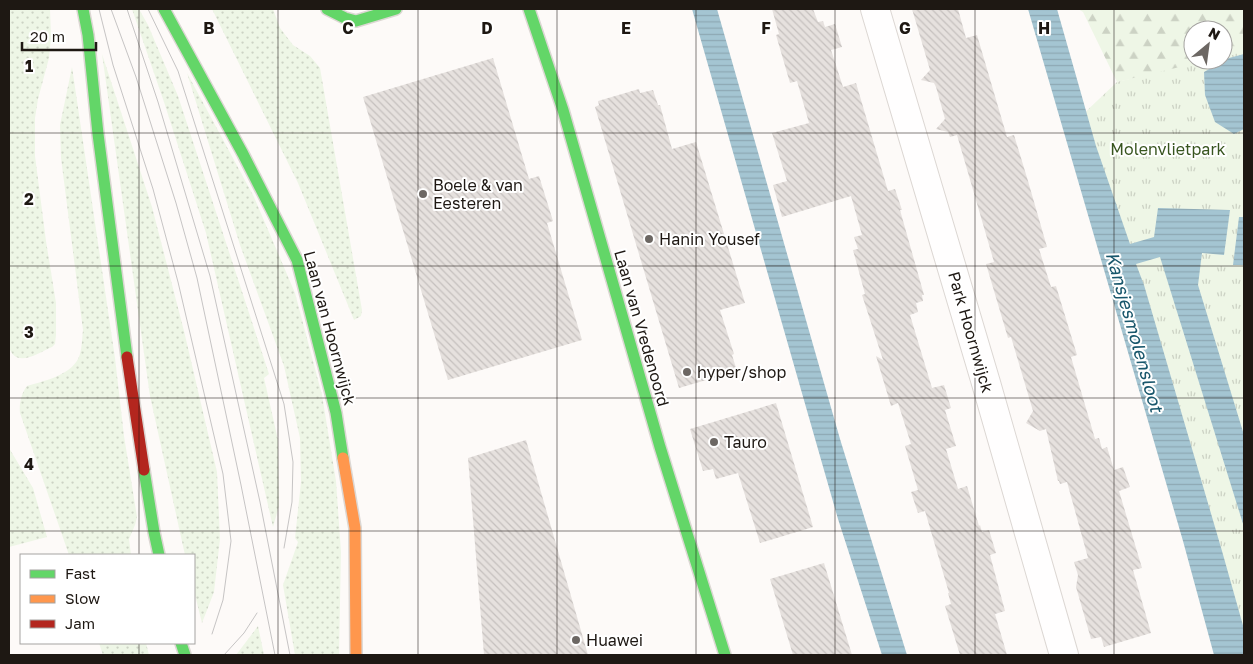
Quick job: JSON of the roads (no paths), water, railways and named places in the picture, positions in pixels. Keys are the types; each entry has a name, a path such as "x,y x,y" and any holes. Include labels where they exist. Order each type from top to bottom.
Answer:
{"main road":[{"path":"83,9 88,35 98,134 131,392 159,554"},
{"name":"Laan van Hoornwijck","path":"164,9 243,154 297,260 336,412 355,528 356,655"},
{"path":"327,9 356,21 396,9"},
{"name":"Laan van Vredenoord","path":"529,9 550,69 592,206 651,417 725,655"}],"street":[{"name":"Park Hoornwijck","path":"875,9 1064,655"}],"water":[{"path":"692,9 717,9 840,439 907,655 882,655 838,519"},
{"name":"Kansjesmolensloot","path":"1028,9 1057,9 1096,146 1130,244 1154,237 1158,208 1230,210 1224,255 1202,253 1198,285 1244,435 1244,527 1160,257 1136,264 1144,285 1244,629 1244,655 1214,655 1183,541"},
{"path":"1244,54 1244,129 1234,134 1215,122 1205,95 1204,72 1208,70 1233,70 1233,57"},
{"path":"1239,217 1244,217 1244,265 1233,265"}],"tram line":[{"path":"99,9 113,65 153,189 178,282 223,474 231,541 223,600 212,634"},
{"path":"111,9 136,77 176,203 197,278 275,655"},
{"path":"127,9 158,102 210,276 260,502 290,655"},
{"path":"148,9 178,71 284,404 293,462 292,502 284,548"},
{"path":"224,655 244,633 257,613"}],"place":[{"name":"Boele & van Eesteren","path":"423,194"},
{"name":"Hanin Yousef","path":"649,239"},
{"name":"hyper/shop","path":"687,372"},
{"name":"Tauro","path":"714,442"},
{"name":"Huawei","path":"576,640"}],"park label":[{"name":"Molenvlietpark","path":"1168,149"}]}
